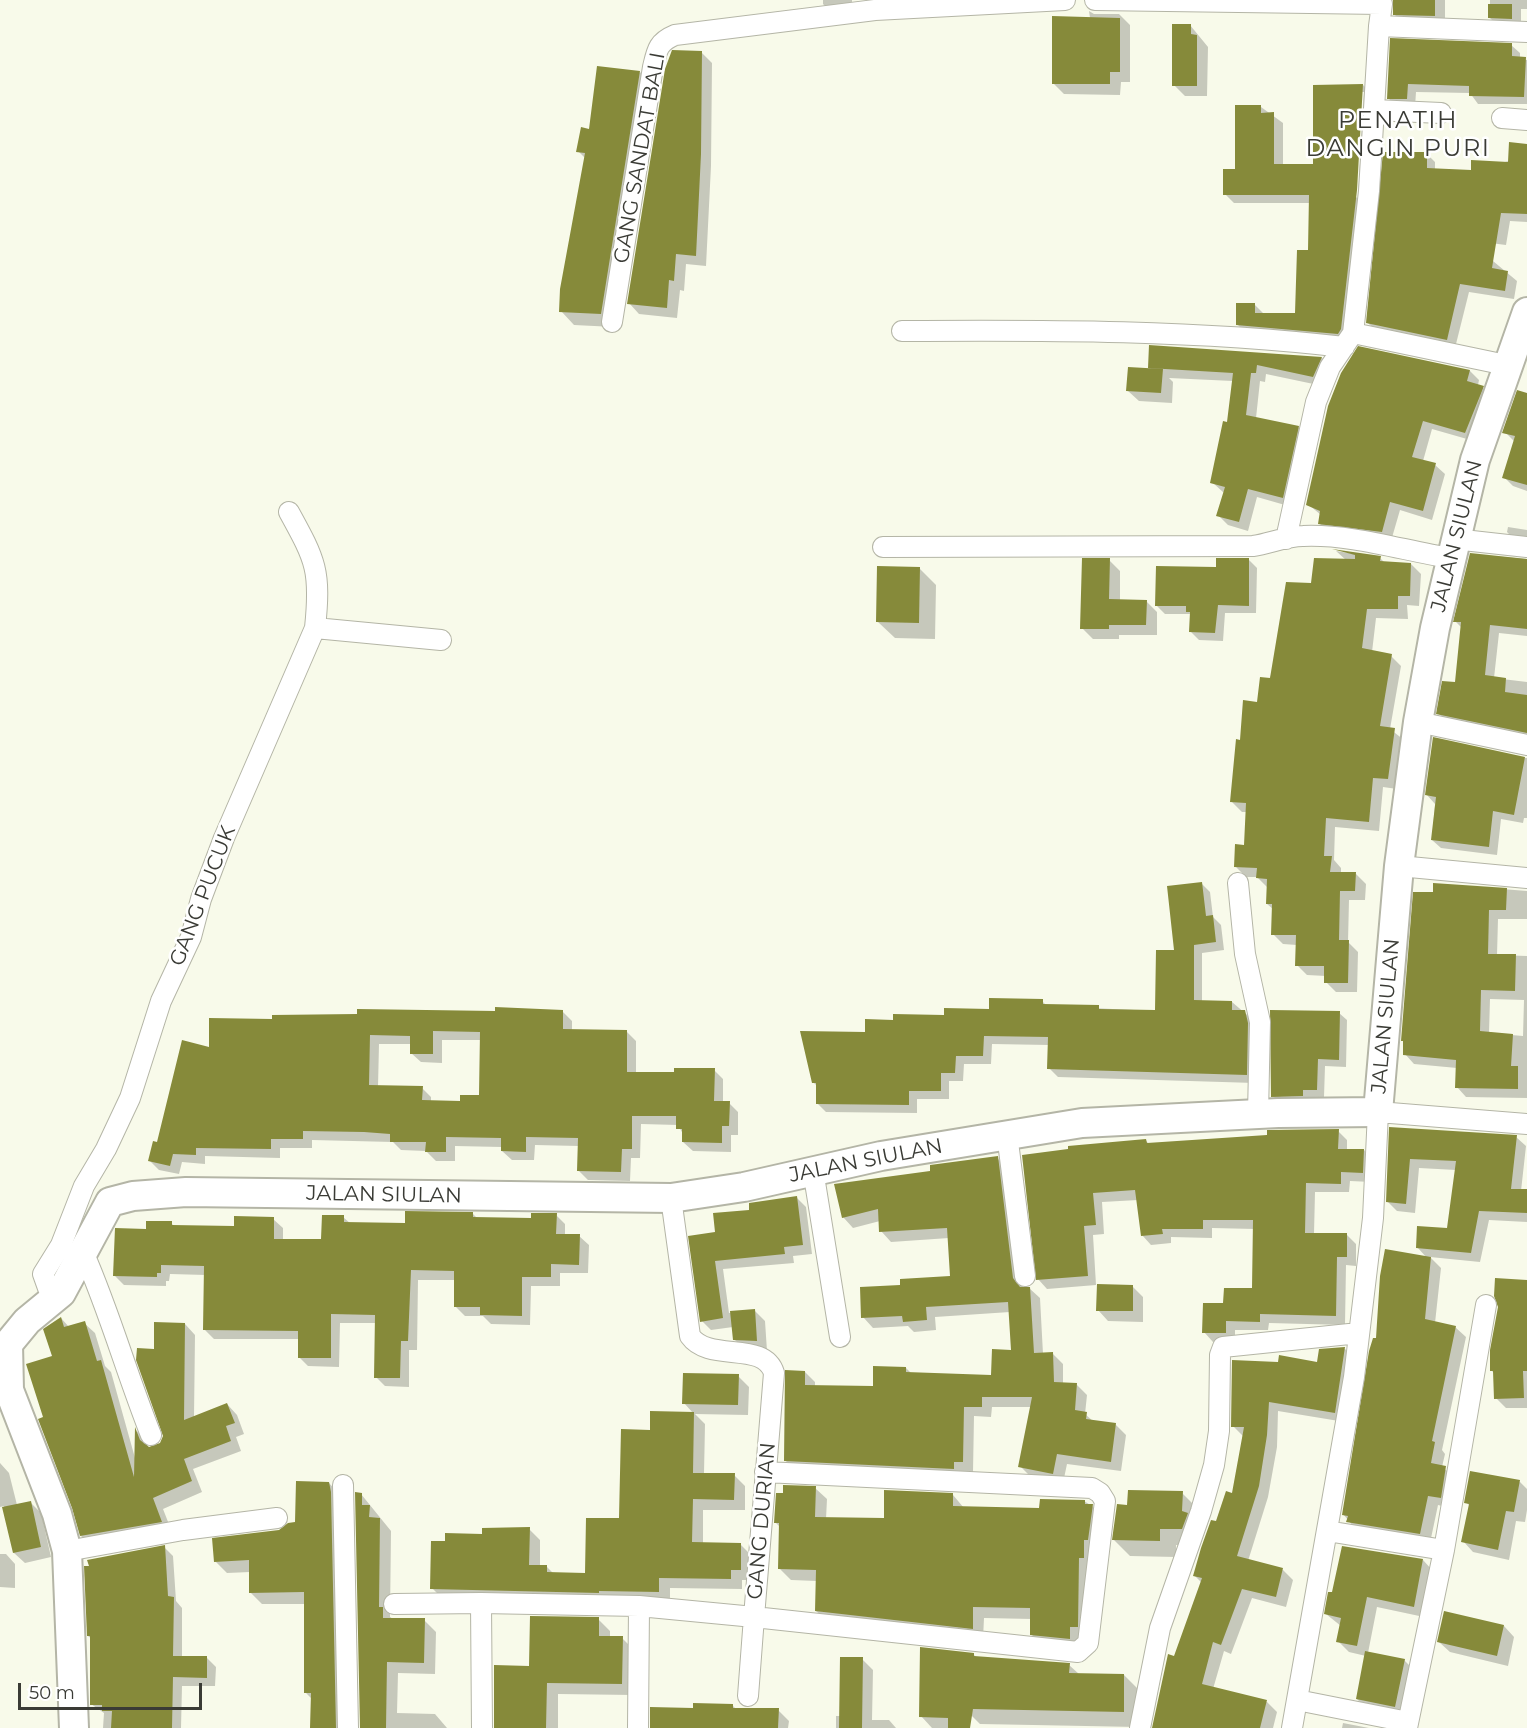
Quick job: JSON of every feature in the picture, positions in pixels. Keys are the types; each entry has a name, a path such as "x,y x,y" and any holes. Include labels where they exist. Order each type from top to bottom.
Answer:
{"street":[{"name":"GANG SANDAT BALI","path":"612,322 657,46 675,35 875,5 1065,0"},
{"path":"1095,0 1382,2 1369,192 1349,340 1330,367 1316,402 1286,538"},
{"path":"1379,26 1527,32"},
{"path":"1374,110 1441,112"},
{"path":"1502,118 1527,120"},
{"name":"JALAN SIULAN","path":"74,1728 68,1551 57,1514 9,1390 4,1341 27,1321 49,1288 84,1254 96,1223 110,1202 133,1196 186,1192 671,1198 744,1187 813,1170 1007,1134 1082,1123 1258,1114 1378,1112 1399,866 1418,722 1452,549 1475,460 1506,365 1527,312"},
{"path":"902,331 1075,330 1349,340 1506,365"},
{"name":"GANG PUCUK","path":"49,1288 43,1274 61,1245 84,1186 106,1149 130,1098 161,1001 191,937 201,899 224,838 315,628 319,588 316,566 289,512"},
{"path":"884,547 1253,546 1286,538 1318,536 1452,549 1527,547"},
{"path":"315,628 441,640"},
{"path":"1418,722 1527,745"},
{"path":"1399,866 1527,878"},
{"path":"1238,883 1245,954 1260,1022 1258,1114"},
{"path":"1292,1728 1359,1333 1373,1218 1378,1112 1527,1124"},
{"path":"1007,1134 1026,1276"},
{"path":"813,1170 840,1337"},
{"name":"GANG DURIAN","path":"671,1198 690,1336 696,1344 705,1348 763,1358 771,1364 774,1373 765,1472 754,1617 1078,1652 1088,1643 1105,1502 1100,1493 1092,1488 765,1472"},
{"path":"84,1254 106,1306 128,1377 151,1435"},
{"path":"1297,1700 1408,1725 1444,1550 1485,1305"},
{"path":"1140,1728 1160,1628 1201,1511 1214,1465 1219,1431 1220,1355 1223,1347 1359,1333"},
{"path":"343,1485 348,1728"},
{"path":"68,1551 183,1530 277,1518"},
{"path":"1327,1531 1444,1550"},
{"path":"482,1603 482,1728"},
{"path":"394,1604 639,1606 754,1617 748,1696"},
{"path":"638,1728 639,1606"}],"building":[{"path":"1393,0 1435,0 1435,16 1393,15"},
{"path":"1488,4 1512,4 1512,19 1488,18"},
{"path":"1052,16 1120,18 1120,72 1110,72 1110,84 1052,84"},
{"path":"1172,24 1191,24 1191,34 1197,35 1197,86 1172,86"},
{"path":"1390,38 1512,43 1512,56 1526,57 1524,97 1469,96 1469,86 1408,84 1407,99 1387,99"},
{"path":"672,50 702,51 701,154 696,256 676,254 674,281 669,280 667,308 627,304 665,69"},
{"path":"597,66 640,71 601,314 559,312 560,289 585,153 576,152 581,127 589,129"},
{"path":"1363,84 1357,190 1341,329 1338,334 1236,325 1236,303 1255,303 1255,313 1295,313 1297,250 1308,250 1309,195 1223,195 1223,169 1235,169 1235,105 1261,105 1261,113 1274,112 1274,164 1313,164 1313,85"},
{"path":"1509,142 1527,144 1527,214 1501,213 1492,268 1508,271 1505,291 1460,284 1447,340 1366,323 1383,152 1427,152 1427,168 1471,170 1471,160 1508,162"},
{"path":"1149,345 1322,357 1313,377 1257,365 1256,373 1251,373 1246,415 1299,426 1283,498 1248,489 1239,522 1216,516 1225,487 1210,483 1223,421 1227,422 1233,373 1148,368"},
{"path":"1358,346 1470,370 1467,381 1484,386 1465,433 1423,421 1412,457 1436,463 1423,511 1390,502 1382,532 1318,524 1320,511 1306,505 1328,406 1341,373"},
{"path":"1128,367 1163,369 1161,393 1126,391"},
{"path":"1517,390 1527,393 1527,485 1502,478 1515,436 1502,433"},
{"path":"1332,549 1381,556 1380,561 1411,563 1410,596 1398,596 1398,609 1367,609 1362,648 1392,654 1380,726 1395,728 1388,779 1373,778 1369,822 1326,818 1324,856 1332,856 1330,872 1356,872 1355,891 1340,891 1339,940 1349,940 1348,983 1324,983 1324,966 1295,966 1296,935 1271,935 1272,904 1266,904 1267,879 1256,878 1257,868 1234,867 1235,844 1244,845 1246,803 1230,802 1236,739 1240,740 1243,700 1257,702 1260,677 1270,678 1286,582 1311,583 1314,558 1355,559 1355,555"},
{"path":"1470,553 1527,559 1527,629 1490,625 1485,675 1506,678 1505,692 1527,695 1527,733 1436,714 1442,681 1455,682 1461,622 1453,622"},
{"path":"1082,558 1110,558 1109,599 1147,600 1146,625 1109,625 1109,629 1080,629"},
{"path":"1216,558 1249,558 1249,606 1218,605 1215,633 1189,632 1190,612 1186,612 1186,606 1155,606 1156,566 1216,567"},
{"path":"877,566 920,567 919,623 876,622"},
{"path":"1433,737 1525,757 1514,815 1493,811 1489,847 1431,840 1436,797 1425,795"},
{"path":"1202,882 1206,916 1213,915 1216,942 1194,945 1194,1000 1232,1001 1232,1010 1245,1010 1248,1023 1247,1075 1047,1069 1048,1037 984,1036 983,1056 956,1056 955,1073 941,1073 941,1091 909,1091 909,1105 816,1104 816,1083 812,1083 800,1031 865,1032 865,1019 893,1020 893,1014 944,1015 944,1008 989,1009 989,998 1043,999 1043,1004 1099,1005 1099,1009 1155,1010 1156,950 1174,950 1167,886"},
{"path":"1433,883 1507,888 1506,910 1489,910 1488,954 1516,954 1515,991 1481,990 1480,1031 1513,1034 1511,1066 1518,1066 1518,1089 1455,1088 1456,1060 1403,1055 1403,1041 1401,1041 1413,892 1433,892"},
{"path":"495,1007 563,1010 563,1029 627,1030 627,1072 674,1072 674,1068 715,1068 714,1101 730,1101 729,1126 722,1126 722,1143 682,1142 682,1129 676,1129 676,1116 632,1116 632,1149 622,1149 621,1172 577,1171 578,1138 526,1137 526,1152 501,1151 501,1138 446,1137 446,1152 425,1152 426,1142 390,1142 390,1134 364,1132 303,1131 303,1139 271,1139 271,1149 196,1148 196,1155 173,1154 170,1166 148,1161 153,1141 157,1142 182,1040 209,1047 209,1018 272,1019 272,1015 357,1014 357,1009 495,1011","holes":["433,1031 480,1032 479,1095 460,1095 460,1101 422,1100 423,1086 369,1085 370,1035 410,1036 410,1054 433,1054"]},
{"path":"1270,1010 1340,1011 1339,1060 1318,1059 1317,1090 1303,1090 1303,1096 1271,1097"},
{"path":"1389,1127 1517,1135 1511,1189 1527,1189 1527,1213 1479,1211 1471,1253 1416,1248 1417,1226 1447,1228 1456,1161 1410,1159 1406,1204 1386,1202"},
{"path":"1339,1129 1338,1149 1364,1149 1363,1173 1341,1172 1341,1184 1306,1183 1305,1233 1347,1233 1347,1257 1337,1257 1336,1316 1260,1314 1260,1322 1226,1321 1226,1333 1202,1333 1203,1303 1223,1303 1224,1288 1252,1288 1253,1220 1203,1220 1203,1229 1162,1229 1163,1234 1141,1236 1135,1190 1093,1193 1096,1225 1084,1226 1088,1276 1036,1280 1022,1155 1068,1149 1068,1146 1146,1139 1147,1143 1267,1135 1267,1130"},
{"path":"998,1156 1013,1278 1020,1287 1030,1287 1034,1353 1053,1352 1054,1382 1077,1383 1075,1410 1087,1412 1086,1419 1116,1423 1111,1462 1057,1454 1053,1474 1018,1467 1032,1397 982,1397 982,1407 964,1407 963,1462 954,1462 954,1469 784,1461 785,1370 805,1371 805,1385 873,1386 873,1366 906,1367 906,1372 991,1375 992,1349 1011,1350 1008,1302 926,1307 927,1320 903,1322 902,1316 861,1318 860,1287 900,1285 900,1279 950,1276 947,1228 879,1232 878,1209 842,1218 834,1184 930,1171 930,1165"},
{"path":"797,1196 803,1245 784,1247 785,1254 715,1261 723,1318 700,1322 688,1236 715,1232 713,1213 749,1210 749,1203"},
{"path":"405,1211 473,1212 473,1217 531,1218 531,1213 557,1213 556,1234 580,1234 579,1265 551,1264 551,1277 522,1277 522,1316 480,1315 480,1307 454,1307 454,1271 411,1270 408,1341 401,1341 400,1378 374,1378 375,1315 331,1314 331,1358 298,1358 298,1331 203,1330 204,1266 161,1265 161,1273 157,1273 157,1277 113,1276 115,1228 146,1229 146,1221 172,1221 172,1225 234,1226 234,1216 274,1217 274,1239 321,1239 322,1215 344,1215 344,1222 405,1223"},
{"path":"1385,1249 1431,1257 1425,1319 1456,1326 1432,1441 1435,1442 1431,1463 1446,1466 1441,1498 1428,1496 1420,1534 1346,1522 1348,1516 1342,1515 1369,1351 1373,1338 1376,1338 1380,1276"},
{"path":"1495,1278 1527,1280 1527,1371 1523,1371 1524,1398 1494,1399 1490,1350 1498,1307 1494,1296"},
{"path":"1097,1284 1133,1285 1133,1311 1096,1311"},
{"path":"755,1309 757,1341 733,1340 730,1311"},
{"path":"61,1317 64,1327 85,1321 97,1361 101,1360 134,1477 135,1427 140,1440 149,1447 160,1443 163,1436 136,1360 137,1348 154,1349 154,1322 185,1323 184,1420 227,1403 235,1423 226,1426 231,1441 184,1459 192,1481 153,1498 162,1522 80,1536 72,1508 38,1419 43,1417 26,1364 52,1356 43,1329"},
{"path":"1345,1347 1335,1413 1269,1402 1267,1435 1259,1486 1237,1556 1283,1568 1276,1597 1242,1589 1221,1645 1213,1642 1202,1684 1267,1700 1260,1728 1152,1728 1168,1654 1174,1656 1202,1578 1193,1576 1201,1548 1211,1520 1216,1521 1226,1491 1232,1493 1244,1427 1231,1427 1232,1360 1278,1362 1279,1355 1317,1362 1319,1349"},
{"path":"683,1373 739,1374 738,1405 682,1404"},
{"path":"650,1411 694,1412 693,1473 735,1473 734,1500 693,1499 692,1542 741,1543 741,1570 731,1570 731,1579 659,1578 659,1592 430,1589 431,1541 445,1541 445,1533 482,1534 482,1528 530,1527 529,1565 547,1565 547,1572 585,1573 586,1518 619,1518 621,1429 650,1430"},
{"path":"1470,1471 1520,1480 1514,1512 1506,1511 1498,1550 1461,1542 1469,1504 1464,1503"},
{"path":"296,1481 329,1482 331,1492 336,1728 310,1728 311,1693 304,1693 304,1592 249,1593 249,1560 214,1562 212,1538 279,1530 288,1523 295,1522"},
{"path":"783,1485 816,1486 815,1517 884,1518 884,1490 953,1493 953,1506 1039,1508 1040,1499 1085,1500 1085,1504 1093,1504 1088,1540 1084,1540 1084,1558 1079,1558 1078,1627 1070,1627 1070,1639 1030,1635 1030,1608 973,1607 973,1629 815,1611 816,1570 778,1569 779,1523 774,1523 776,1493 783,1493"},
{"path":"1128,1490 1183,1491 1182,1511 1188,1513 1182,1529 1160,1529 1160,1541 1112,1540 1117,1504 1127,1505"},
{"path":"355,1492 362,1493 362,1505 370,1505 369,1517 380,1518 379,1607 383,1607 383,1618 425,1618 424,1663 387,1662 386,1728 360,1728"},
{"path":"31,1501 41,1547 13,1553 2,1507"},
{"path":"165,1545 168,1596 174,1597 173,1656 207,1656 207,1678 173,1677 172,1728 111,1728 112,1711 102,1711 102,1705 90,1705 90,1636 87,1636 84,1566 89,1566 87,1560"},
{"path":"1342,1546 1423,1559 1414,1607 1367,1597 1357,1646 1336,1642 1341,1618 1324,1614 1328,1592 1332,1592"},
{"path":"1444,1611 1504,1625 1497,1656 1437,1642"},
{"path":"530,1616 599,1617 599,1636 623,1636 622,1684 547,1683 546,1728 494,1728 494,1665 529,1666"},
{"path":"920,1647 974,1653 974,1656 1070,1663 1069,1673 1124,1674 1124,1712 973,1709 970,1728 948,1728 948,1718 919,1717"},
{"path":"1365,1651 1405,1659 1395,1707 1356,1699"},
{"path":"840,1657 863,1657 862,1728 839,1728"},
{"path":"693,1703 733,1704 733,1708 779,1708 778,1728 650,1728 650,1707 693,1708"}],"district":[{"name":"PENATIH DANGIN PURI","path":"1398,135"}]}
